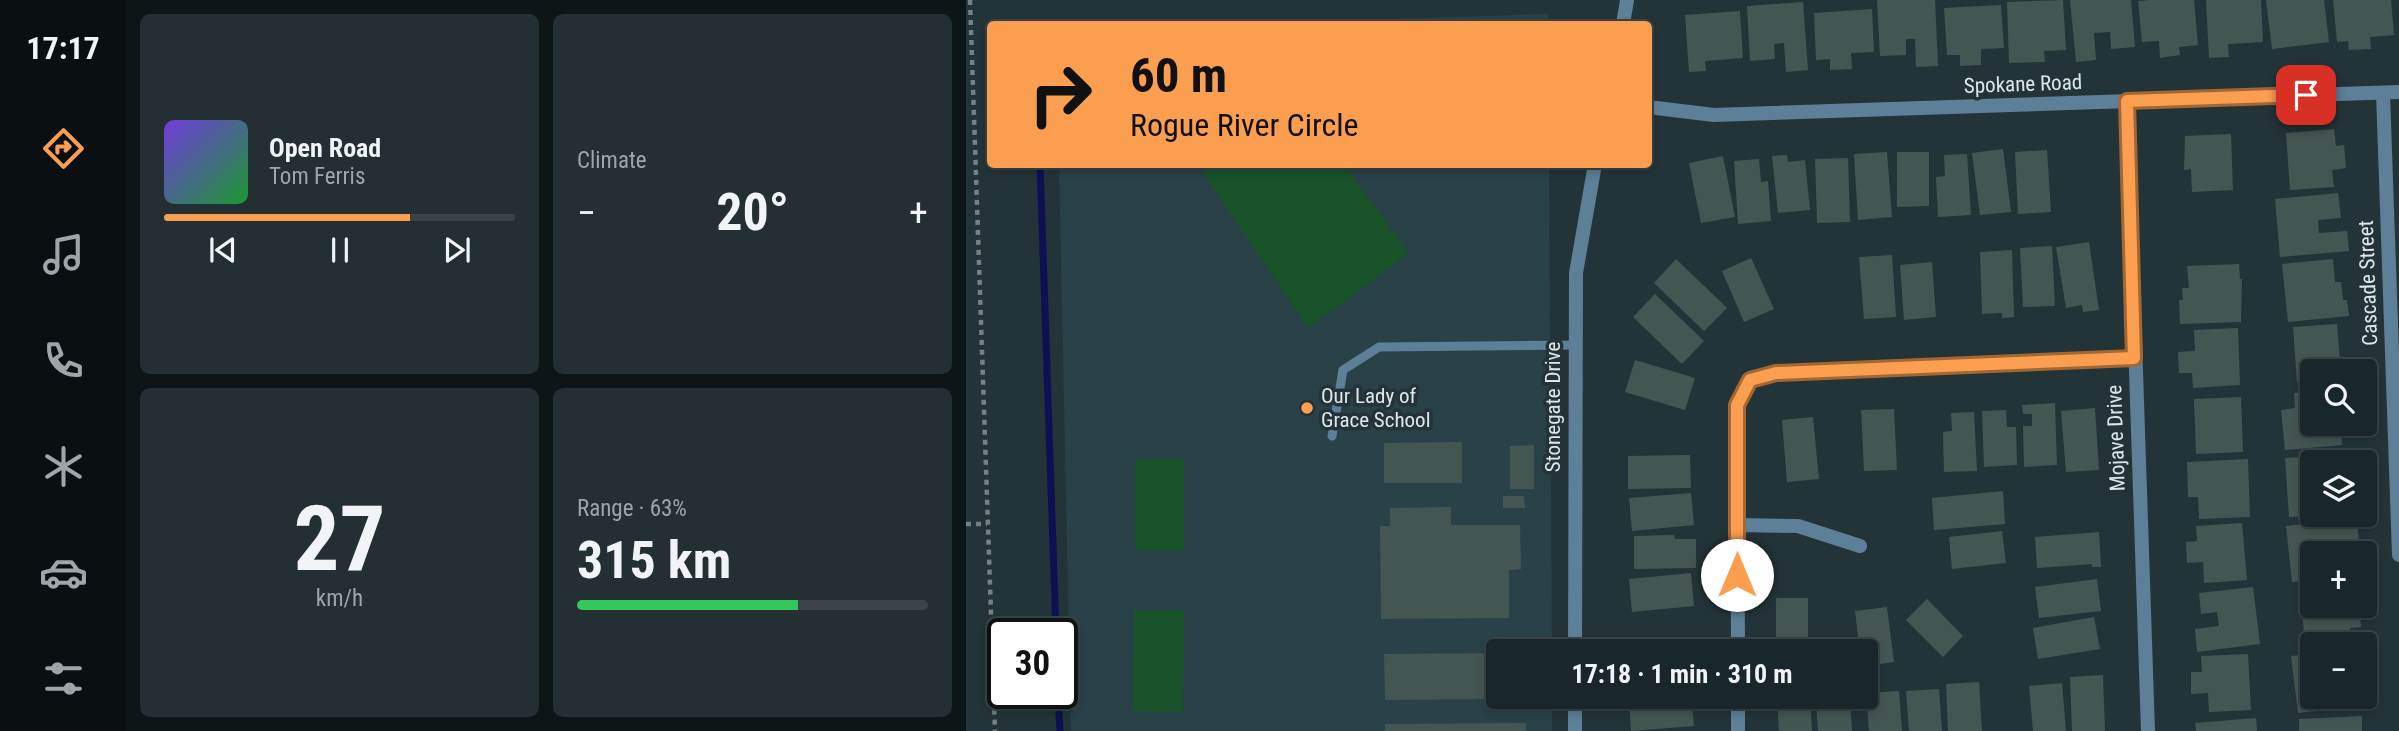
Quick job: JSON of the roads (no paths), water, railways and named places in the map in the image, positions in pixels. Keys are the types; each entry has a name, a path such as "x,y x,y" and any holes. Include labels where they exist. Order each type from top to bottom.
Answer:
{"street":[{"path":"1624,21 1627,0"},
{"name":"Spokane Road","path":"1652,108 1714,116 2399,92"},
{"name":"Cascade Street","path":"2383,93 2399,555"},
{"name":"Mojave Drive","path":"2127,101 2148,731"},
{"name":"Stonegate Drive","path":"1575,639 1576,273 1594,168"},
{"path":"1738,639 1737,405 1750,380 1776,373 2134,358"},
{"path":"1737,525 1798,526 1860,546"},
{"path":"1575,709 1575,731"},
{"path":"1738,709 1738,731"}],"lane":[{"path":"1332,436 1343,370 1379,347 1574,345"}],"waterway":[{"path":"1040,168 1055,618"},
{"path":"1059,709 1060,731"}],"place":[{"name":"Our Lady of Grace School","path":"1307,408"}]}
